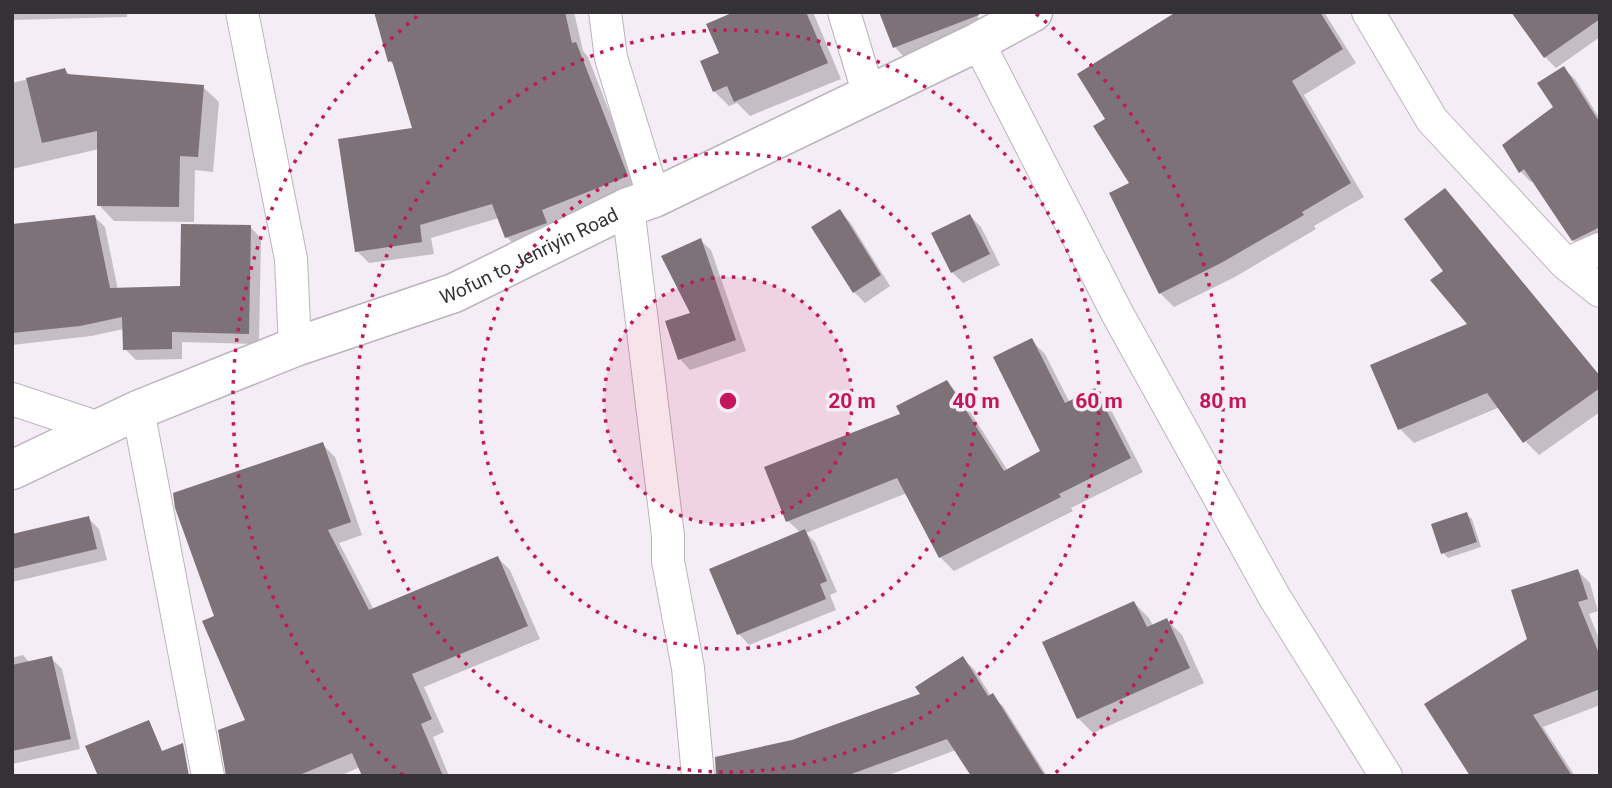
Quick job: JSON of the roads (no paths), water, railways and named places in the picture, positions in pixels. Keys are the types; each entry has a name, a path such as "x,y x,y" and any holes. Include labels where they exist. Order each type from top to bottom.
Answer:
{"street":[{"path":"242,12 291,260 295,347"},
{"path":"606,12 611,58 641,203 668,561 688,668 698,776"},
{"path":"844,12 869,95"},
{"name":"Wofun to Jenriyin Road","path":"12,470 138,410 295,347 454,293 869,95 978,42 1032,12"},
{"path":"1368,12 1432,120 1566,264 1600,291"},
{"path":"978,42 1117,313 1275,598 1386,776"},
{"path":"1566,264 1600,249"},
{"path":"12,399 99,429"},
{"path":"138,410 208,776"}]}
